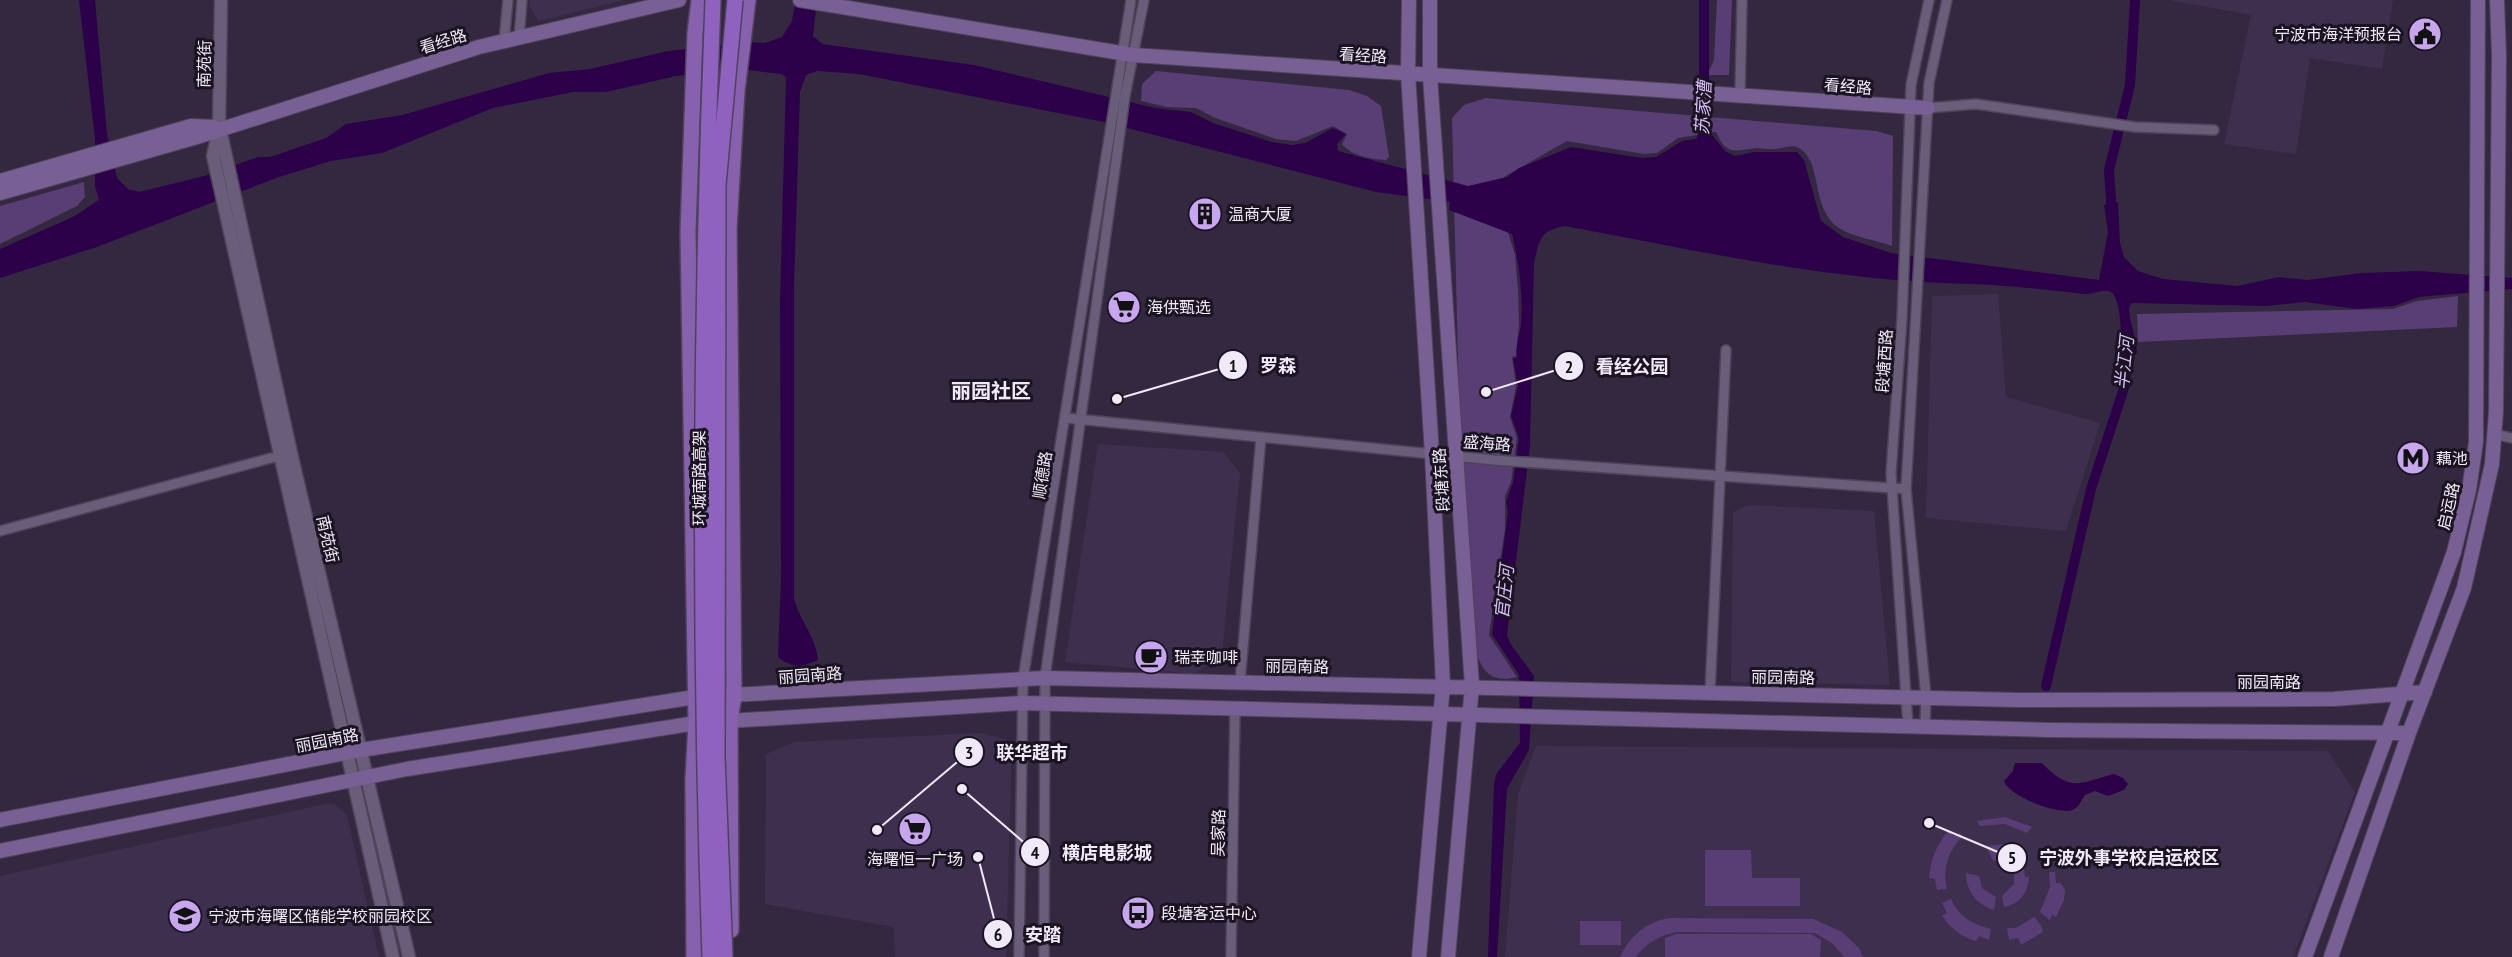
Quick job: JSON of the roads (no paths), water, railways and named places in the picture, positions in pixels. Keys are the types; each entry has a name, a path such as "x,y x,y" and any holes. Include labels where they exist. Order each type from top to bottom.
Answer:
{"highway":[{"name":"环城南路高架","path":"710,957 703,690 705,201 713,0"},
{"name":"环城南路高架","path":"725,957 717,757 718,185 735,0"}],"main road":[{"name":"看经路","path":"0,193 81,164 111,155 197,137 219,128 504,41 680,0"},
{"path":"694,957 693,779 696,723 688,232 695,33 699,0"},
{"name":"段塘东路","path":"1409,0 1408,74 1432,454 1443,685 1419,957"},
{"name":"段塘东路","path":"1430,0 1430,76 1472,686 1448,957"},
{"name":"启运路","path":"2305,957 2454,552 2469,490 2476,442 2478,0"},
{"name":"启运路","path":"2331,957 2409,733 2464,588 2492,464 2497,250 2497,0"},
{"name":"看经路","path":"804,1 1127,54 1430,76 1740,93 1928,108"},
{"path":"731,957 730,719 734,697 729,228 737,91 747,7"},
{"name":"看经路","path":"0,181 81,164"},
{"name":"丽园南路","path":"0,820 361,750 695,697 734,697 1023,679 1443,685 2019,700 2334,699 2426,692"},
{"path":"0,851 367,777 696,723 730,719 1022,703 2049,730 2409,733"}],"street":[{"name":"南苑街","path":"221,0 219,128 213,159 361,750 409,957"},
{"path":"504,41 508,0"},
{"path":"519,38 522,0"},
{"name":"顺德路","path":"1044,957 1045,678 1083,420 1121,134 1131,0"},
{"name":"顺德路","path":"1019,957 1023,679 1066,418 1114,94 1144,0"},
{"path":"1740,93 1742,0"},
{"name":"段塘西路","path":"1908,726 1908,697 1892,489 1904,289 1911,85 1929,0"},
{"name":"段塘西路","path":"1925,726 1926,697 1906,489 1929,83 1947,0"},
{"path":"1928,108 1976,104 2135,126 2214,130"},
{"name":"南苑街","path":"219,128 237,198 347,754 393,957"},
{"path":"1710,692 1726,350"},
{"name":"盛海路","path":"1066,418 1494,460 1906,489"},
{"path":"2494,434 2512,438"},
{"path":"1240,682 1261,437"},
{"path":"0,531 286,454"},
{"name":"吴家路","path":"1231,957 1235,709"}],"water":[{"name":"官庄河","path":"79,0 95,0 107,134 117,178 128,189 139,192 204,176 258,157 270,157 326,138 346,124 402,115 549,73 590,69 668,51 750,42 765,43 782,37 792,21 796,0 817,0 813,36 822,44 974,65 1155,108 1191,112 1213,123 1272,142 1292,145 1305,143 1333,128 1346,134 1337,144 1338,151 1468,186 1507,177 1519,168 1571,147 1642,158 1656,157 1682,141 1713,136 1725,151 1735,156 1754,152 1797,152 1804,160 1821,221 1843,237 1891,253 2099,280 2108,232 2104,205 2118,202 2120,243 2124,257 2138,271 2163,279 2237,286 2280,277 2307,280 2362,273 2420,271 2512,278 2512,289 2419,297 2394,306 2357,309 2305,302 2266,306 2132,303 2129,313 2137,353 2120,357 2119,312 2115,296 2108,291 2084,294 2014,287 1895,280 1801,269 1565,226 1545,234 1540,242 1534,263 1530,446 1507,635 1510,643 1534,676 1529,750 1507,789 1497,957 1488,957 1494,783 1497,773 1520,743 1519,675 1492,634 1508,512 1506,502 1513,482 1519,438 1511,416 1518,386 1513,359 1517,357 1521,313 1520,278 1512,234 1449,210 1450,202 1376,192 1104,122 859,74 817,71 806,75 800,92 794,289 794,599 814,644 818,660 793,665 778,657 781,578 780,301 786,77 781,74 748,70 676,76 606,92 573,92 493,108 382,153 331,161 279,177 97,247 0,278 0,249 73,217 99,200 95,186 95,139"},
{"path":"2015,763 2042,763 2068,782 2083,782 2114,774 2123,778 2128,784 2124,790 2108,796 2095,791 2085,795 2074,809 2061,811 2032,802 2008,787 2004,781 2013,771"}],"waterway":[{"name":"苏家漕","path":"1699,149 1704,131 1704,0"},
{"name":"半江河","path":"2112,215 2109,170 2130,85 2135,0"},
{"name":"半江河","path":"2046,686 2091,489 2125,385 2127,342"}],"place":[{"name":"宁波市海洋预报台","path":"2425,34"},
{"name":"温商大厦","path":"1205,214"},
{"name":"海供甄选","path":"1124,307"},
{"name":"看经公园","path":"1486,392"},
{"name":"罗森","path":"1117,399"},
{"name":"藕池","path":"2413,458"},
{"name":"瑞幸咖啡","path":"1151,657"},
{"name":"横店电影城","path":"962,789"},
{"name":"宁波外事学校启运校区","path":"1929,823"},
{"name":"海曙恒一广场","path":"915,829"},
{"name":"联华超市","path":"877,830"},
{"name":"安踏","path":"978,857"},
{"name":"段塘客运中心","path":"1138,913"},
{"name":"宁波市海曙区储能学校丽园校区","path":"185,916"}],"district":[{"name":"丽园社区","path":"991,391"}]}
